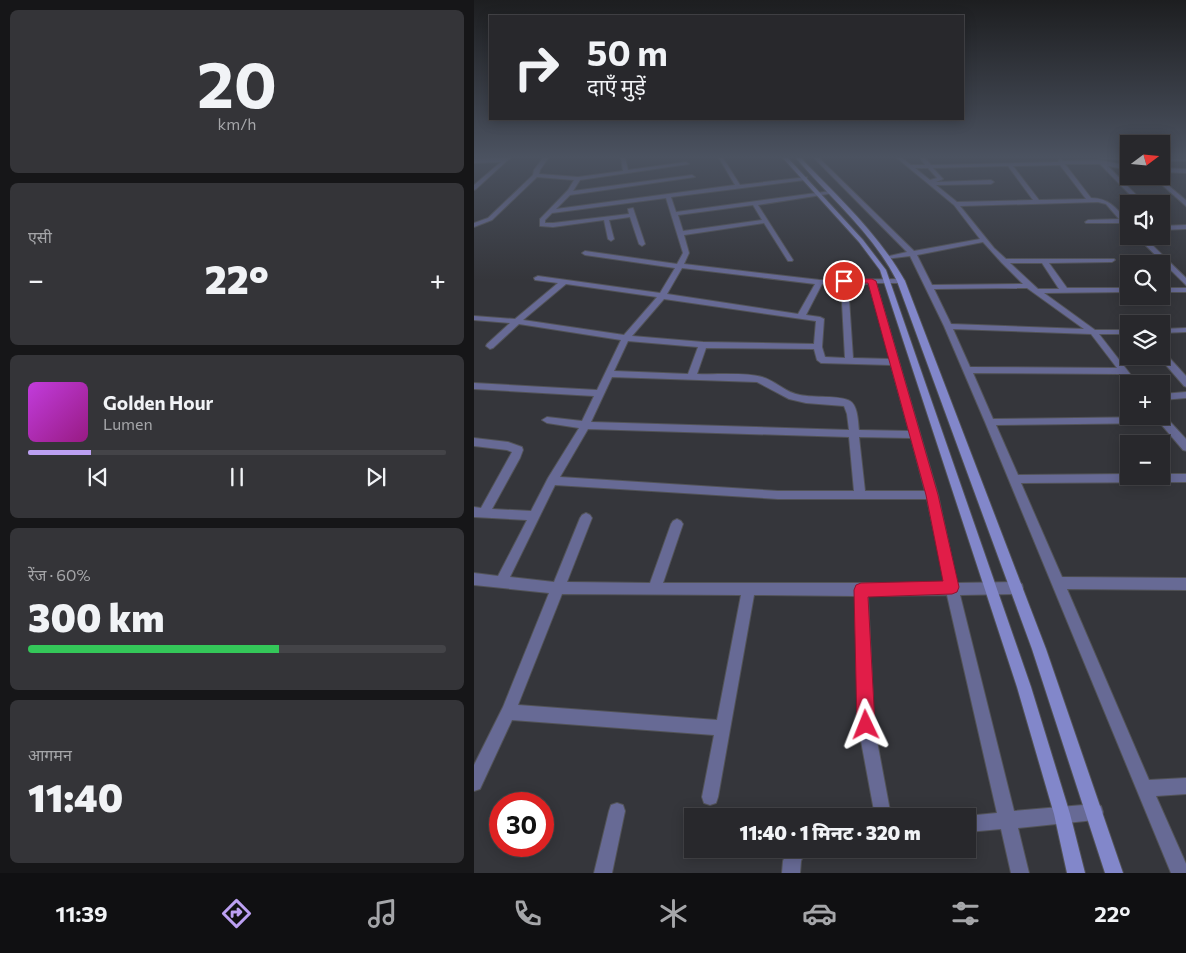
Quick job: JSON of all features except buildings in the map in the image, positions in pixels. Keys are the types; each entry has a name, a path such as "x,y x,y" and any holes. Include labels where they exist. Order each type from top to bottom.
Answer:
{"main road":[{"path":"830,199 883,270 991,588 1062,814 1076,873"},
{"path":"831,199 872,237 901,281 1016,588 1095,812 1114,873"}],"street":[{"path":"474,225 490,219 511,199"},
{"path":"563,199 542,220 542,225 632,215"},
{"path":"551,211 647,199"},
{"path":"502,581 552,482 584,425 625,338 662,296 686,253 682,233 669,199"},
{"path":"674,214 788,199"},
{"path":"857,199 913,254 930,287 1059,583 1180,873"},
{"path":"949,199 956,204 984,240 1032,288 1093,332 1126,375"},
{"path":"956,204 1089,199 1108,203 1120,217"},
{"path":"629,201 642,244"},
{"path":"754,203 790,260"},
{"path":"606,218 611,239"},
{"path":"682,233 766,221"},
{"path":"1088,222 1120,224"},
{"path":"1170,228 1186,227"},
{"path":"887,258 984,240"},
{"path":"1148,245 1186,284"},
{"path":"585,253 820,282 901,281"},
{"path":"1044,260 1064,290"},
{"path":"1004,261 1112,260"},
{"path":"538,278 820,319 818,347 821,360 895,362"},
{"path":"844,281 849,361"},
{"path":"872,281 932,495 1020,873"},
{"path":"490,346 565,282"},
{"path":"802,316 820,282"},
{"path":"930,287 1120,290"},
{"path":"1170,290 1186,290"},
{"path":"474,318 517,321 625,338 703,345 818,347"},
{"path":"948,326 1120,332"},
{"path":"1170,331 1186,330"},
{"path":"691,377 703,345"},
{"path":"1170,365 1186,384"},
{"path":"967,370 1123,371"},
{"path":"608,374 757,379 764,380 784,394 804,400 843,402 851,409 860,495"},
{"path":"474,386 600,393"},
{"path":"1170,396 1186,395"},
{"path":"990,422 1120,419"},
{"path":"548,420 584,425 916,435"},
{"path":"1166,425 1186,447"},
{"path":"474,442 508,446 518,450 515,458 479,512 535,516"},
{"path":"1014,479 1186,478"},
{"path":"552,482 778,495 932,495"},
{"path":"474,783 508,712 586,518"},
{"path":"655,588 677,524"},
{"path":"474,579 558,588 861,590 952,587 1016,588"},
{"path":"1059,583 1186,584"},
{"path":"710,797 749,589"},
{"path":"861,590 866,725 870,756 881,808"},
{"path":"508,712 722,728"},
{"path":"1146,788 1186,786"},
{"path":"603,873 617,811"},
{"path":"976,823 1095,812"},
{"path":"791,873 793,858"}],"route":[{"path":"844,281 872,281 932,495 952,587 861,590 866,725"}]}
